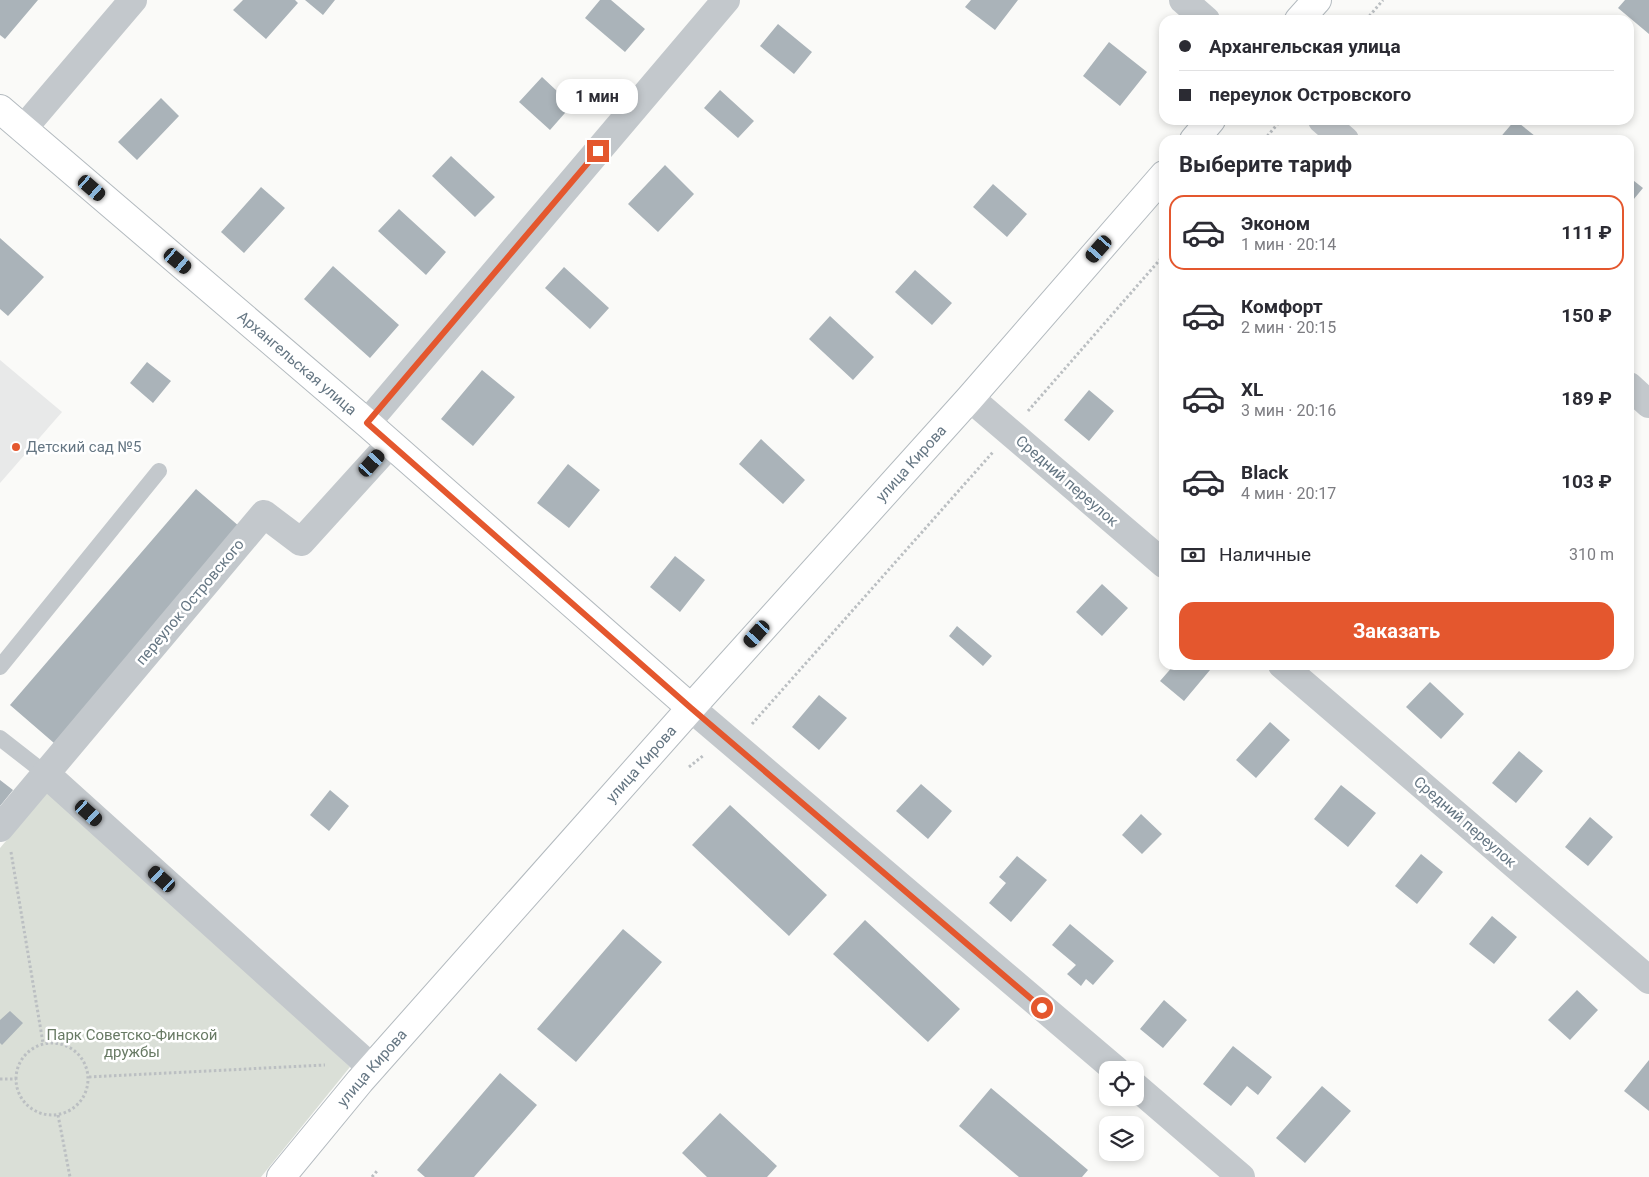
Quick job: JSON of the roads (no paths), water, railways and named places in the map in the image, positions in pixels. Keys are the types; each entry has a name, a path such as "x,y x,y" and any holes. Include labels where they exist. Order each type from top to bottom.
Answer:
{"main road":[{"path":"1304,15 1317,0"},
{"name":"Архангельская улица","path":"0,109 367,423 691,708"},
{"path":"1198,135 1207,125"},
{"name":"улица Кирова","path":"281,1177 372,1068 691,708 970,398 1159,180"}],"street":[{"path":"23,129 133,0"},
{"path":"367,423 726,0"},
{"path":"1183,0 1200,15"},
{"path":"1328,125 1339,135"},
{"path":"1634,390 1649,404"},
{"name":"Средний переулок","path":"970,398 1159,560"},
{"name":"переулок Островского","path":"5,837 46,774 264,514 301,542 390,444"},
{"name":"Средний переулок","path":"1288,670 1649,980"},
{"name":"Архангельская улица","path":"691,708 1105,1061"},
{"path":"46,774 372,1068"},
{"path":"1144,1094 1241,1177"}],"lane":[{"path":"0,666 159,471"},
{"path":"0,738 46,774"}],"place":[{"name":"Детский сад №5","path":"16,447"}],"park label":[{"name":"Парк Советско-Финской дружбы","path":"132,1044"}]}
